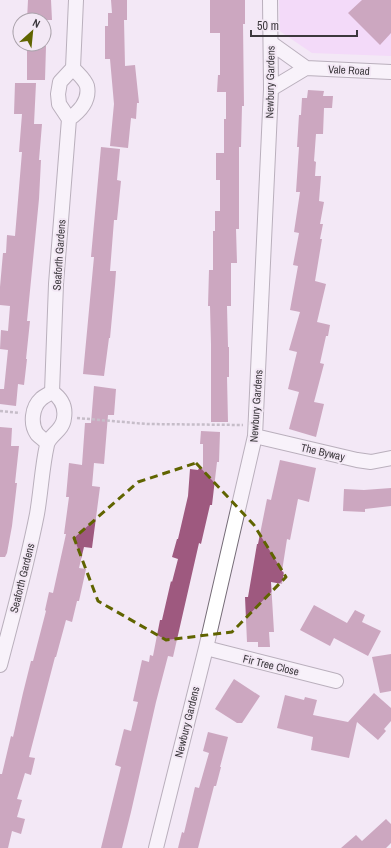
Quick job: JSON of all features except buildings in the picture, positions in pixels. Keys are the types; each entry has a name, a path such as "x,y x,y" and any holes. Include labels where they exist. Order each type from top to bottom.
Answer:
{"street":[{"path":"72,68 82,78 87,86 84,105 69,119 58,104 58,94 60,82 72,68 76,0"},
{"name":"Newbury Gardens","path":"156,848 206,648 256,431 271,89 270,0"},
{"path":"271,43 306,68 271,89"},
{"name":"Vale Road","path":"306,68 391,72"},
{"name":"Seaforth Gardens","path":"52,392 56,284 69,119"},
{"path":"52,392 64,405 63,425 47,443 38,435 33,426 33,415 35,407 40,400 52,392"},
{"name":"The Byway","path":"256,431 357,460 371,462 391,458"},
{"name":"Seaforth Gardens","path":"0,664 38,512 47,443"},
{"name":"Fir Tree Close","path":"206,648 336,681"}],"path":[{"path":"0,411 33,415"},
{"path":"64,417 256,431"}],"highlighted area":[{"path":"196,463 254,525 286,577 232,632 166,640 98,601 74,538 138,482"}],"shaded area":[{"path":"279,0 391,0 391,56 312,53 280,31"}]}
